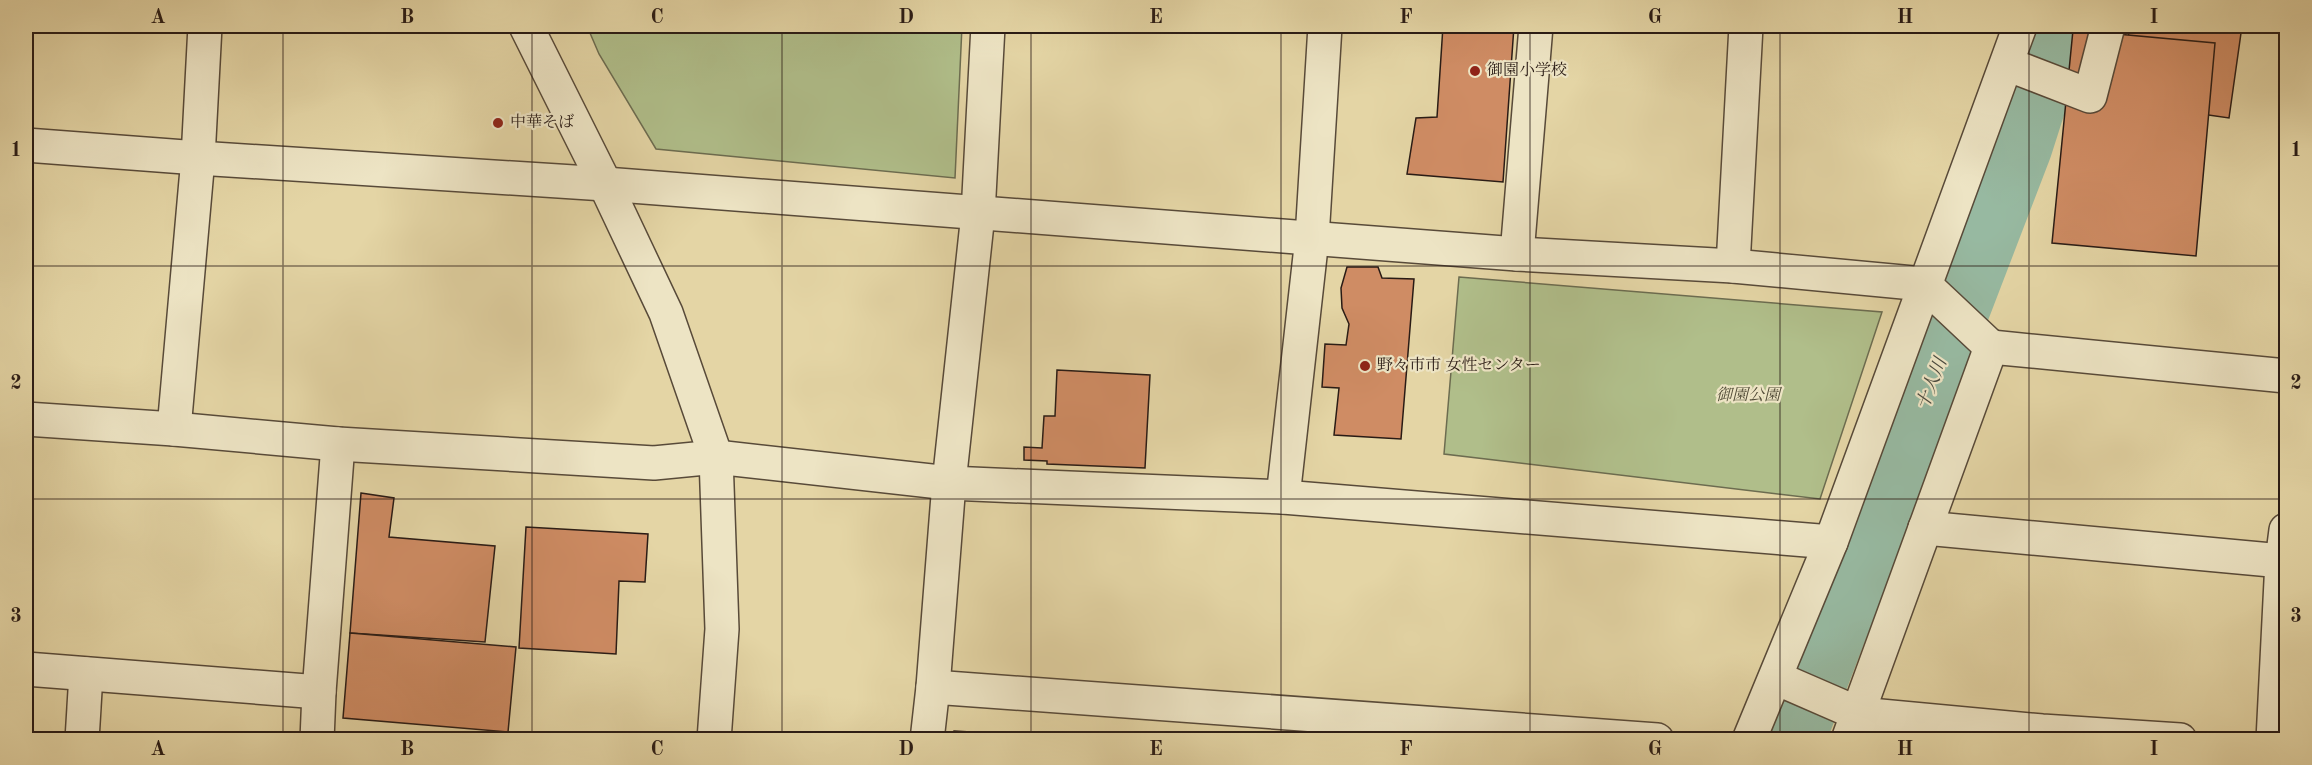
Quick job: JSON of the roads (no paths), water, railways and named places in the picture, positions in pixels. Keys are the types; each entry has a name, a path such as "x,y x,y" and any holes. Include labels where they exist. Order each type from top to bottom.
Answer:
{"street":[{"path":"174,429 198,158 205,26"},
{"path":"526,26 666,313 716,457 722,629 714,740"},
{"path":"927,740 949,483 978,214 988,26"},
{"path":"1283,497 1312,238 1325,26"},
{"path":"1517,254 1536,26"},
{"path":"1733,266 1746,26"},
{"path":"1749,740 1783,681 1831,542 2015,67 2020,26"},
{"path":"2015,67 2090,96 2108,26"},
{"path":"26,145 605,184 1517,254 1733,266 1930,291 1984,340 2286,376"},
{"path":"1846,719 1925,528 1984,340"},
{"path":"26,419 174,429 338,444 654,463 716,457 949,483 1283,497 1831,542"},
{"path":"317,740 338,444"},
{"path":"1925,528 2284,545 2273,740"},
{"path":"26,669 319,692"},
{"path":"82,740 86,674"},
{"path":"1783,681 1846,719 2041,735 2180,740"},
{"path":"933,687 1657,740"}],"waterway":[{"name":"十人川","path":"1795,740 2022,148 2061,26"}],"place":[{"name":"御園小学校","path":"1475,71"},
{"name":"中華そば","path":"498,123"},
{"name":"野々市市 女性センター","path":"1365,366"}],"park label":[{"name":"御園公園","path":"1748,396"}]}
